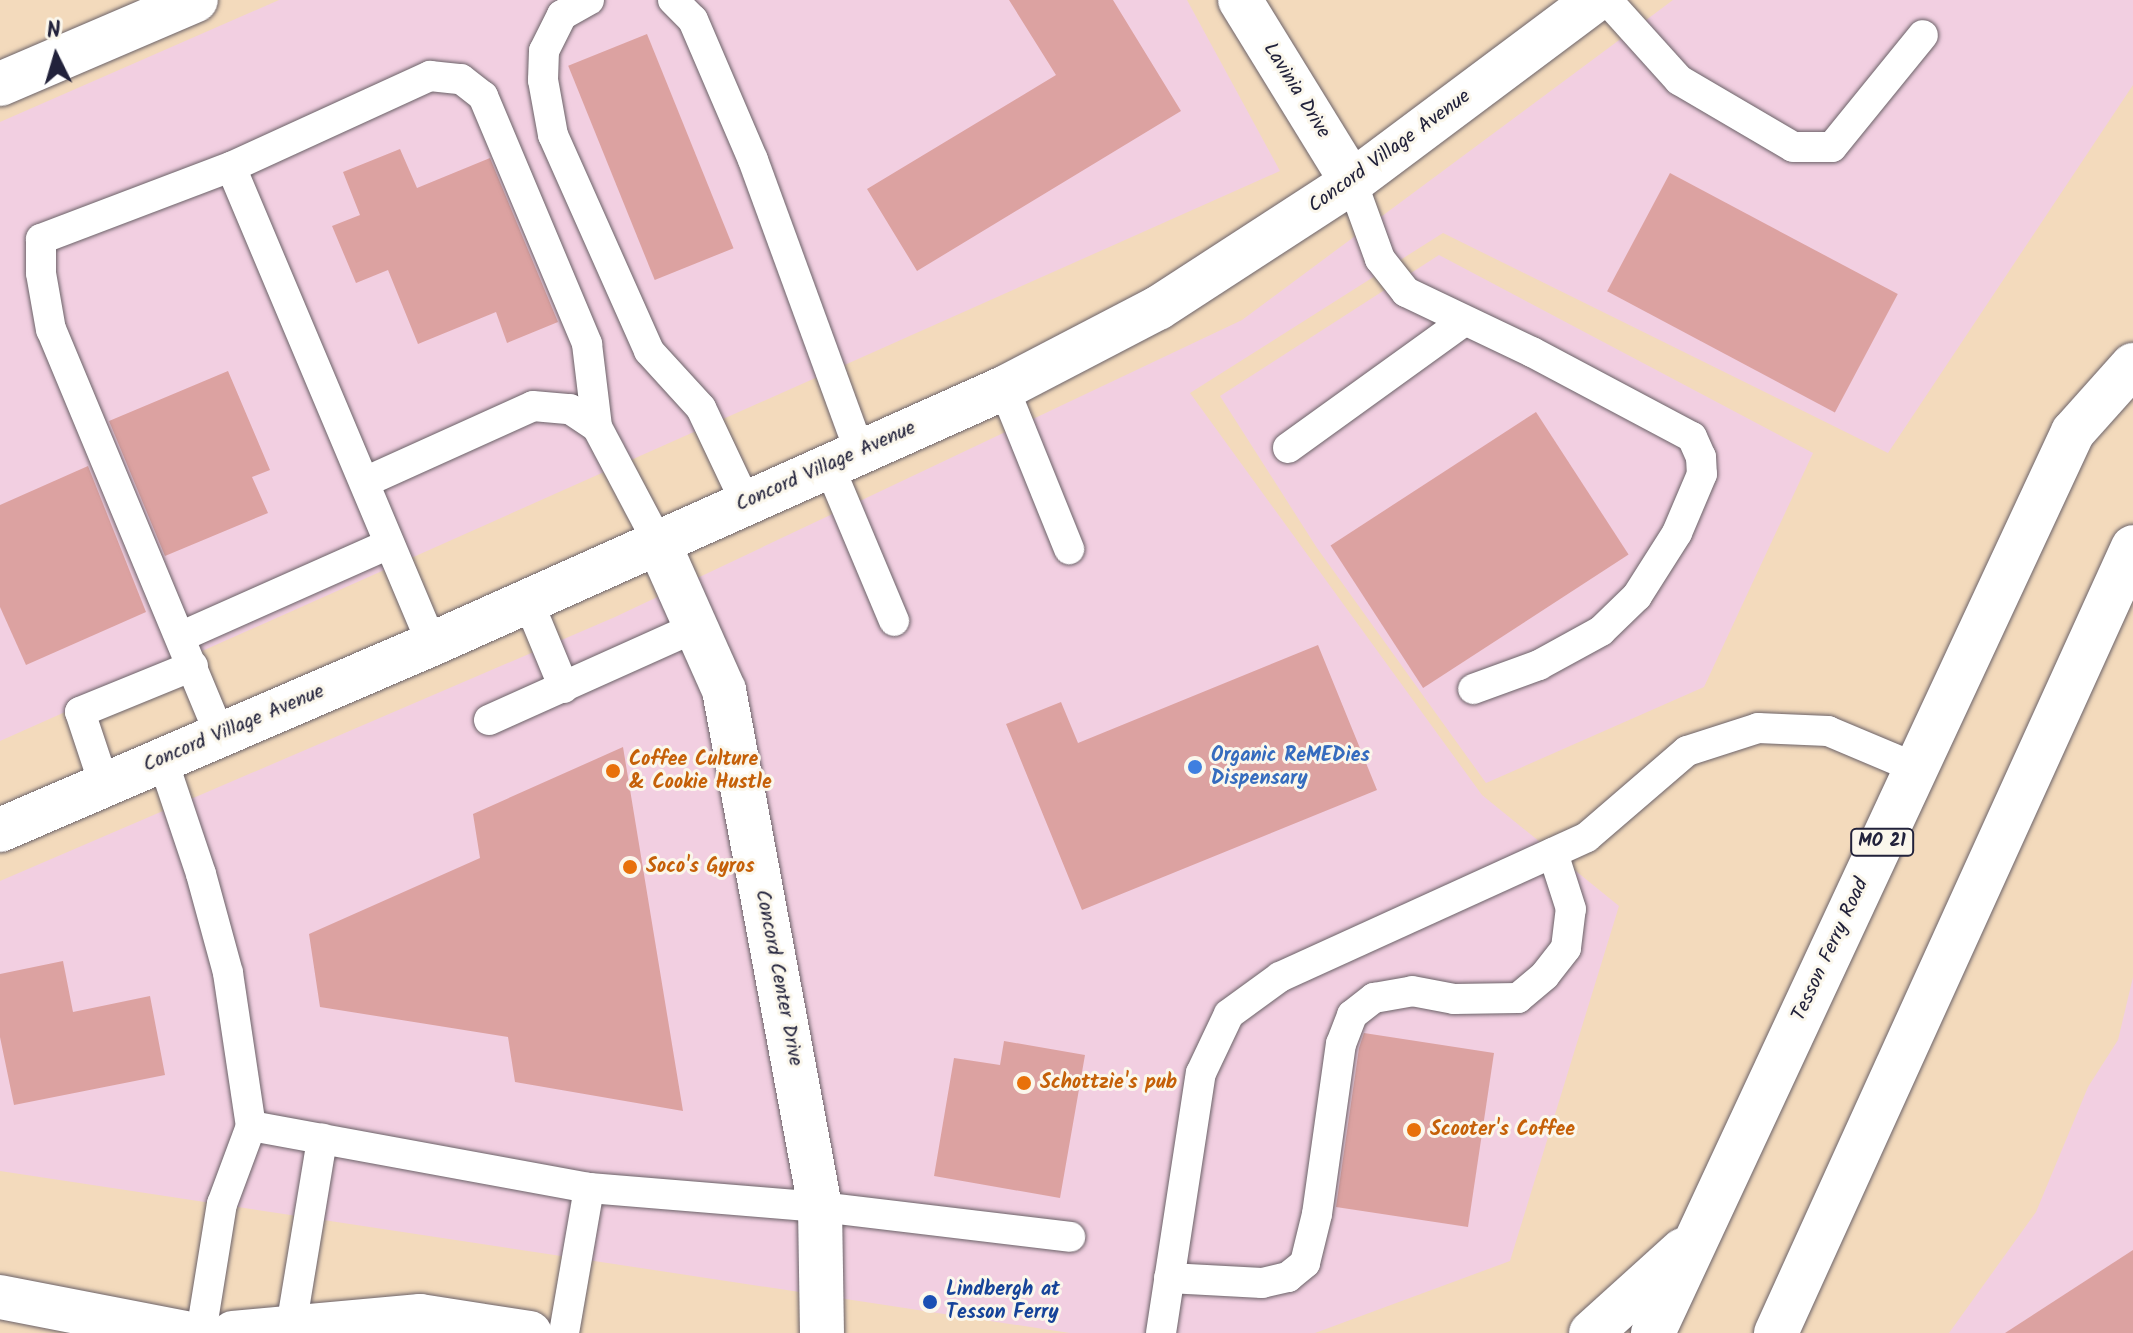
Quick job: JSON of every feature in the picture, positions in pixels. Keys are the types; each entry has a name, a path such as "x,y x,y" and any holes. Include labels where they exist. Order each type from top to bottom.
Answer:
{"street":[{"path":"0,84 196,0"},
{"name":"Lavinia Drive","path":"1240,0 1352,182"},
{"name":"Concord Village Avenue","path":"0,830 432,644 1004,388 1158,308 1352,182 1595,0"},
{"name":"Tesson Ferry Road","path":"1653,1333 2073,432 2133,365"},
{"name":"Concord Center Drive","path":"658,542 724,690 820,1207 822,1333"},
{"path":"1783,1327 2133,547"},
{"path":"1591,1333 1697,1238"},
{"path":"0,1297 185,1333"},
{"path":"233,1333 420,1316 530,1333"}],"lane":[{"path":"589,0 562,15 544,51 543,80 553,135 649,351 701,408 746,503"},
{"path":"673,0 693,20 753,160 894,621"},
{"path":"1607,0 1679,80 1793,147 1832,147 1923,35"},
{"path":"220,735 51,330 41,273 41,239 231,167 430,76 461,79 483,96 587,344 597,427 658,542"},
{"path":"231,167 432,644"},
{"path":"1352,182 1380,259 1406,292 1692,437 1701,457 1702,474 1677,533 1637,596 1601,631 1539,665 1473,689"},
{"path":"1288,448 1464,321"},
{"path":"1004,388 1069,549"},
{"path":"365,482 533,406 570,409 597,427"},
{"path":"180,637 389,544"},
{"path":"528,601 564,688"},
{"path":"489,720 696,627"},
{"path":"104,784 80,712 193,666"},
{"path":"1161,1333 1201,1073 1229,1014 1280,977 1587,837 1687,751 1758,728 1828,731 1916,768"},
{"path":"163,761 201,874 228,973 251,1126 222,1204 201,1333"},
{"path":"1169,1278 1262,1283 1288,1277 1305,1263 1317,1214 1341,1044 1352,1015 1374,998 1412,991 1491,1000 1518,998 1545,975 1566,948 1571,909 1553,853"},
{"path":"251,1126 589,1188 820,1207 1070,1237"},
{"path":"291,1327 322,1139"},
{"path":"564,1333 589,1188"}],"shaded area":[{"path":"279,0 1187,0 1280,171 0,741 0,122"},
{"path":"1673,0 2133,0 2133,85 1888,453 1443,233 1190,393 1482,795 1619,906 1510,1261 1315,1333 1070,1333 0,1171 0,881 615,617 1242,320"},
{"path":"1439,255 1813,453 1704,687 1486,783 1317,548 1220,396"},
{"path":"2133,977 2133,1333 1949,1333 2036,1212 2088,1087 2118,1040"}],"building":[{"path":"1009,0 1113,0 1181,111 917,271 867,189 1056,75"},
{"path":"647,34 734,248 655,280 568,66"},
{"path":"400,149 417,188 490,158 558,322 507,343 496,312 418,344 388,270 356,283 332,226 360,215 343,172"},
{"path":"1670,173 1898,294 1835,412 1607,291"},
{"path":"228,371 270,470 252,477 268,513 165,556 109,421"},
{"path":"1536,412 1629,555 1423,688 1331,545"},
{"path":"88,466 146,612 26,665 0,607 0,505"},
{"name":"Organic ReMEDies Dispensary","path":"1318,645 1377,790 1082,910 1006,724 1061,702 1078,743"},
{"path":"623,747 683,1111 515,1082 508,1037 320,1007 309,934 480,858 473,814"},
{"path":"63,961 73,1012 150,996 165,1075 14,1105 0,1037 0,974"},
{"name":"Scooter's Coffee","path":"1364,1033 1494,1053 1468,1227 1336,1207 1359,1048"},
{"path":"1004,1041 1085,1055 1060,1198 934,1176 954,1058 1000,1065"},
{"path":"2133,1250 2133,1333 2005,1333"}],"place":[{"name":"Organic ReMEDies Dispensary","path":"1195,767"},
{"name":"Coffee Culture & Cookie Hustle","path":"613,771"},
{"name":"Soco's Gyros","path":"630,867"},
{"name":"Schottzie's pub","path":"1024,1083"},
{"name":"Scooter's Coffee","path":"1414,1130"},
{"name":"Lindbergh at Tesson Ferry","path":"930,1302"}]}
